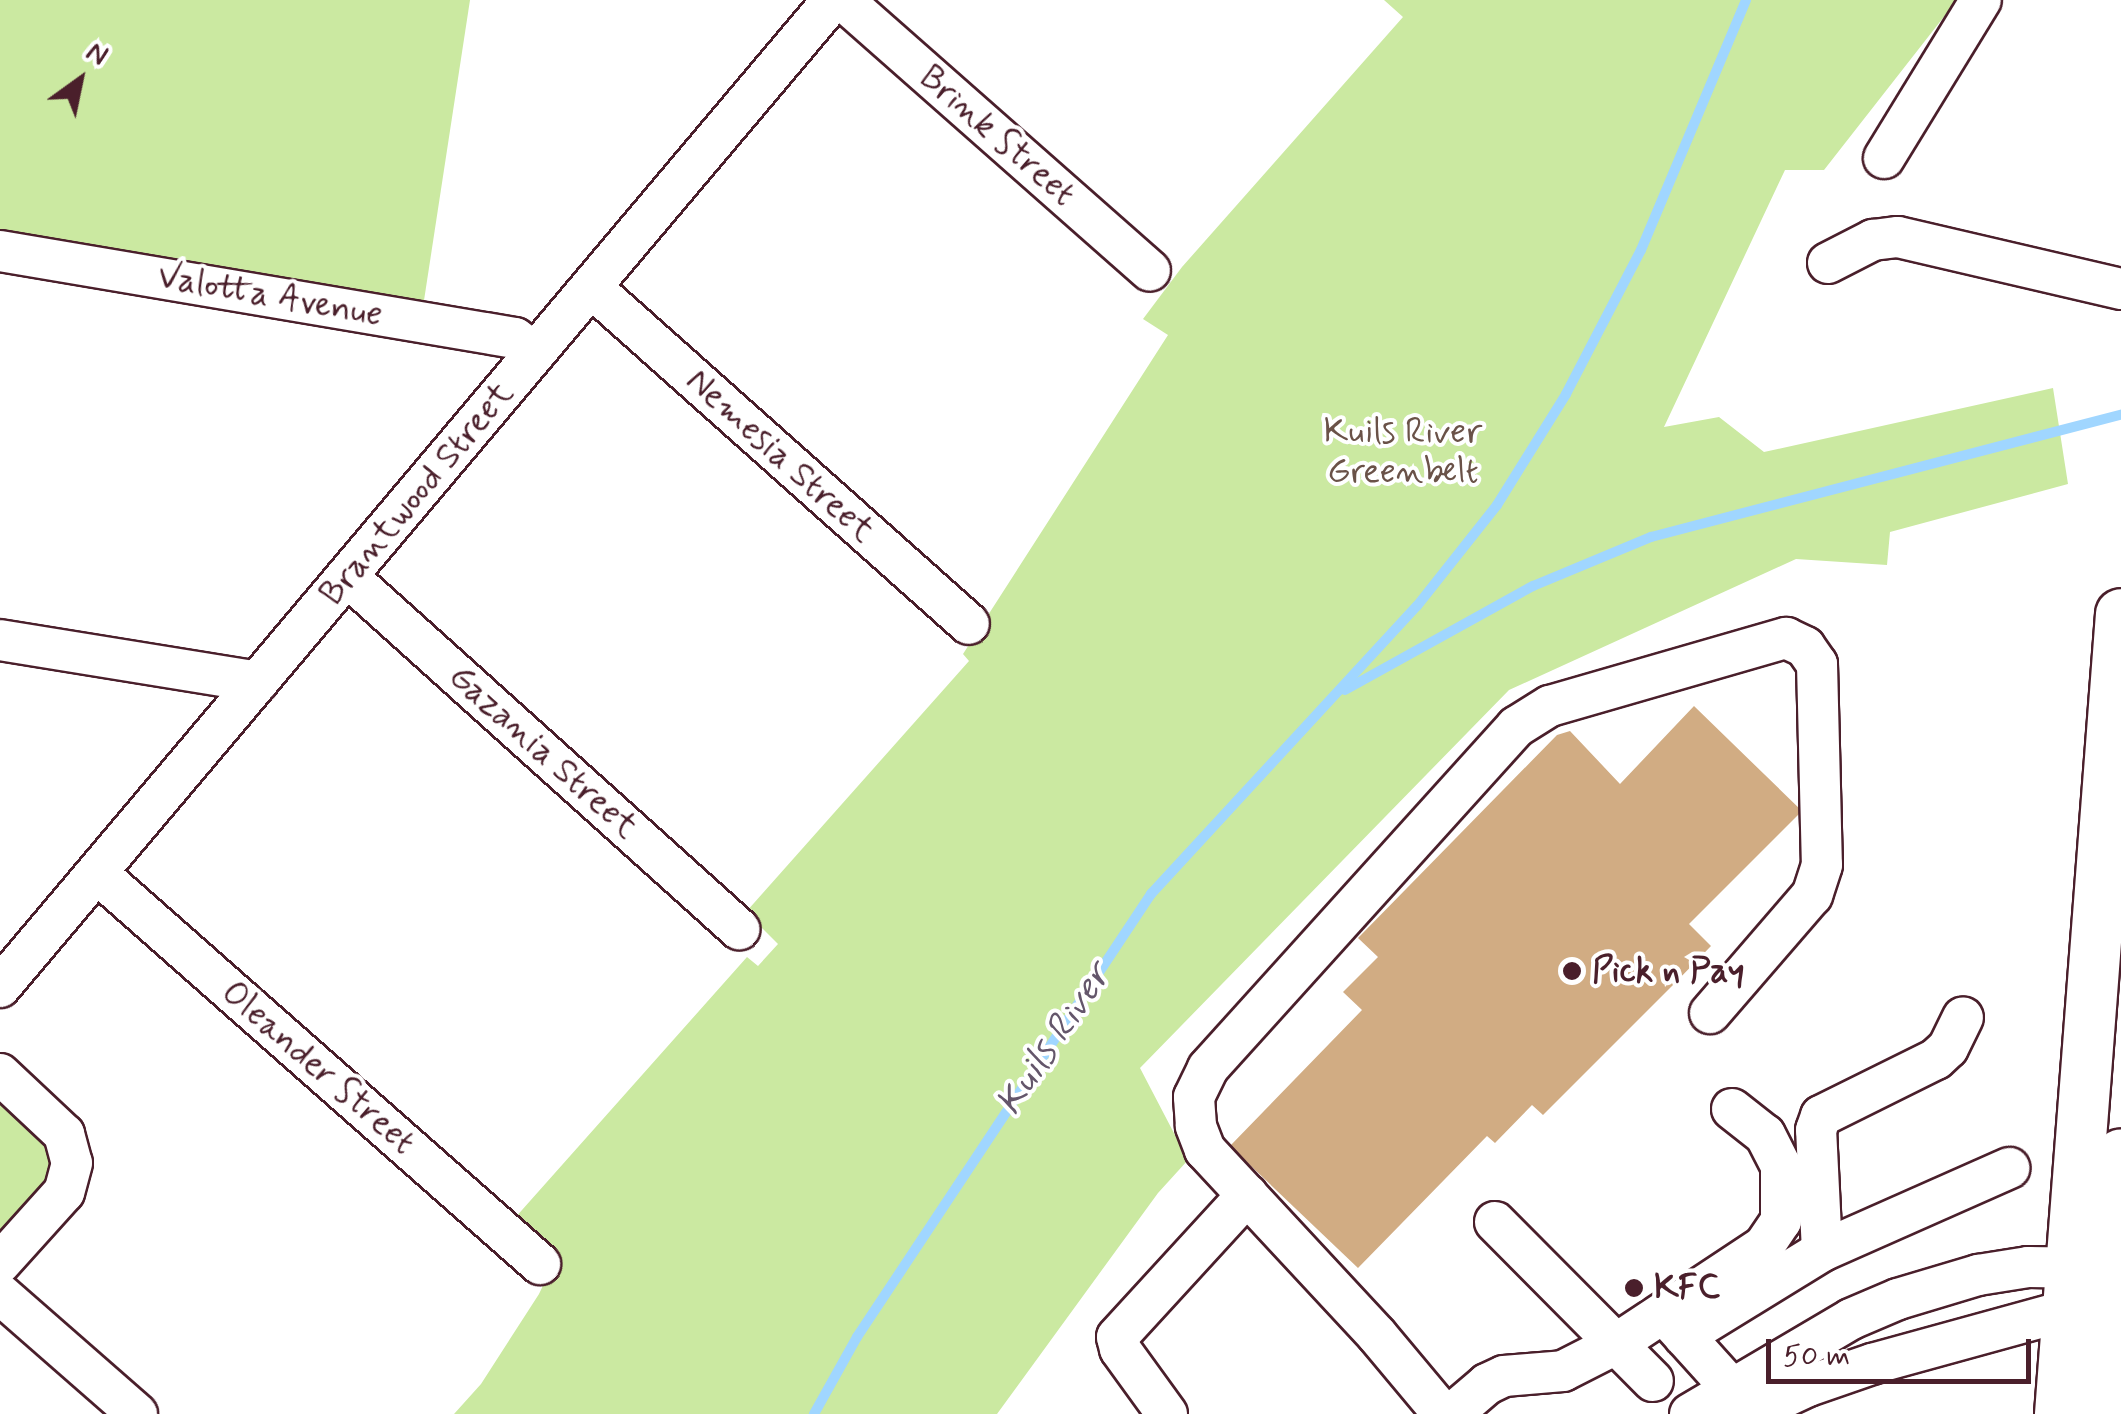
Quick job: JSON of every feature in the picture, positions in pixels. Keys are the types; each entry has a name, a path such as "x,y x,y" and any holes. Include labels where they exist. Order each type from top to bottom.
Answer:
{"main road":[{"path":"2107,1414 2102,1285 2121,614"},
{"path":"2060,1414 2102,1285 2121,1154"}],"street":[{"name":"Brantwood Street","path":"0,988 833,0"},
{"name":"Brink Street","path":"843,0 1150,271"},
{"path":"1884,158 1981,0"},
{"path":"1828,263 1873,240 1898,236 2121,290"},
{"name":"Valotta Avenue","path":"0,251 515,338 536,353"},
{"name":"Nemesia Street","path":"591,287 969,624"},
{"name":"Gazania Street","path":"347,576 740,929"},
{"path":"1443,1414 1377,1335 1205,1150 1196,1126 1194,1097 1208,1068 1516,727 1550,706 1786,638 1805,647 1817,664 1822,865 1812,894 1710,1012"},
{"path":"0,640 258,682"},
{"name":"Oleander Street","path":"97,872 540,1264"},
{"path":"1822,1251 1816,1130 1821,1116 1936,1059 1948,1048 1963,1017"},
{"path":"0,1074 64,1134 72,1163 64,1192 0,1264"},
{"path":"1674,1325 1764,1246 1781,1221 1784,1182 1775,1150 1765,1135 1732,1108"},
{"path":"1452,1414 1504,1376 1563,1370 1616,1344 1674,1325 1822,1251 2010,1168"},
{"path":"1167,1414 1120,1349 1117,1337 1246,1195"},
{"path":"1494,1222 1653,1381"},
{"path":"1740,1401 1851,1319 1898,1298 1978,1275 2102,1285"},
{"path":"1690,1414 1808,1386 2102,1285"},
{"path":"0,1294 137,1414"},
{"path":"1674,1325 1740,1401"}],"green space":[{"path":"0,0 470,0 423,307 0,235"},
{"name":"Kuils River Greenbelt","path":"1384,0 1957,0 1824,170 1785,170 1664,427 1719,417 1764,452 2053,388 2068,484 1890,532 1887,565 1796,559 1509,690 1140,1068 1188,1160 1158,1193 997,1414 454,1414 481,1384 539,1294 557,1256 514,1219 747,957 758,966 778,944 746,912 969,661 963,654 1168,335 1143,319 1182,267 1403,17"},
{"path":"0,1097 42,1134 53,1156 50,1183 0,1238"}],"building":[{"path":"1694,706 1802,811 1689,924 1711,946 1543,1115 1532,1105 1495,1143 1487,1136 1358,1268 1230,1146 1362,1010 1343,992 1378,957 1358,938 1557,735 1570,731 1620,784"}],"waterway":[{"name":"Kuils River","path":"814,1414 857,1337 1151,894 1417,606 1497,505 1566,394 1641,250 1746,0"},
{"path":"1345,690 1533,586 1651,537 2121,415"}],"place":[{"name":"Pick n Pay","path":"1572,971"},
{"name":"KFC","path":"1634,1288"}]}
